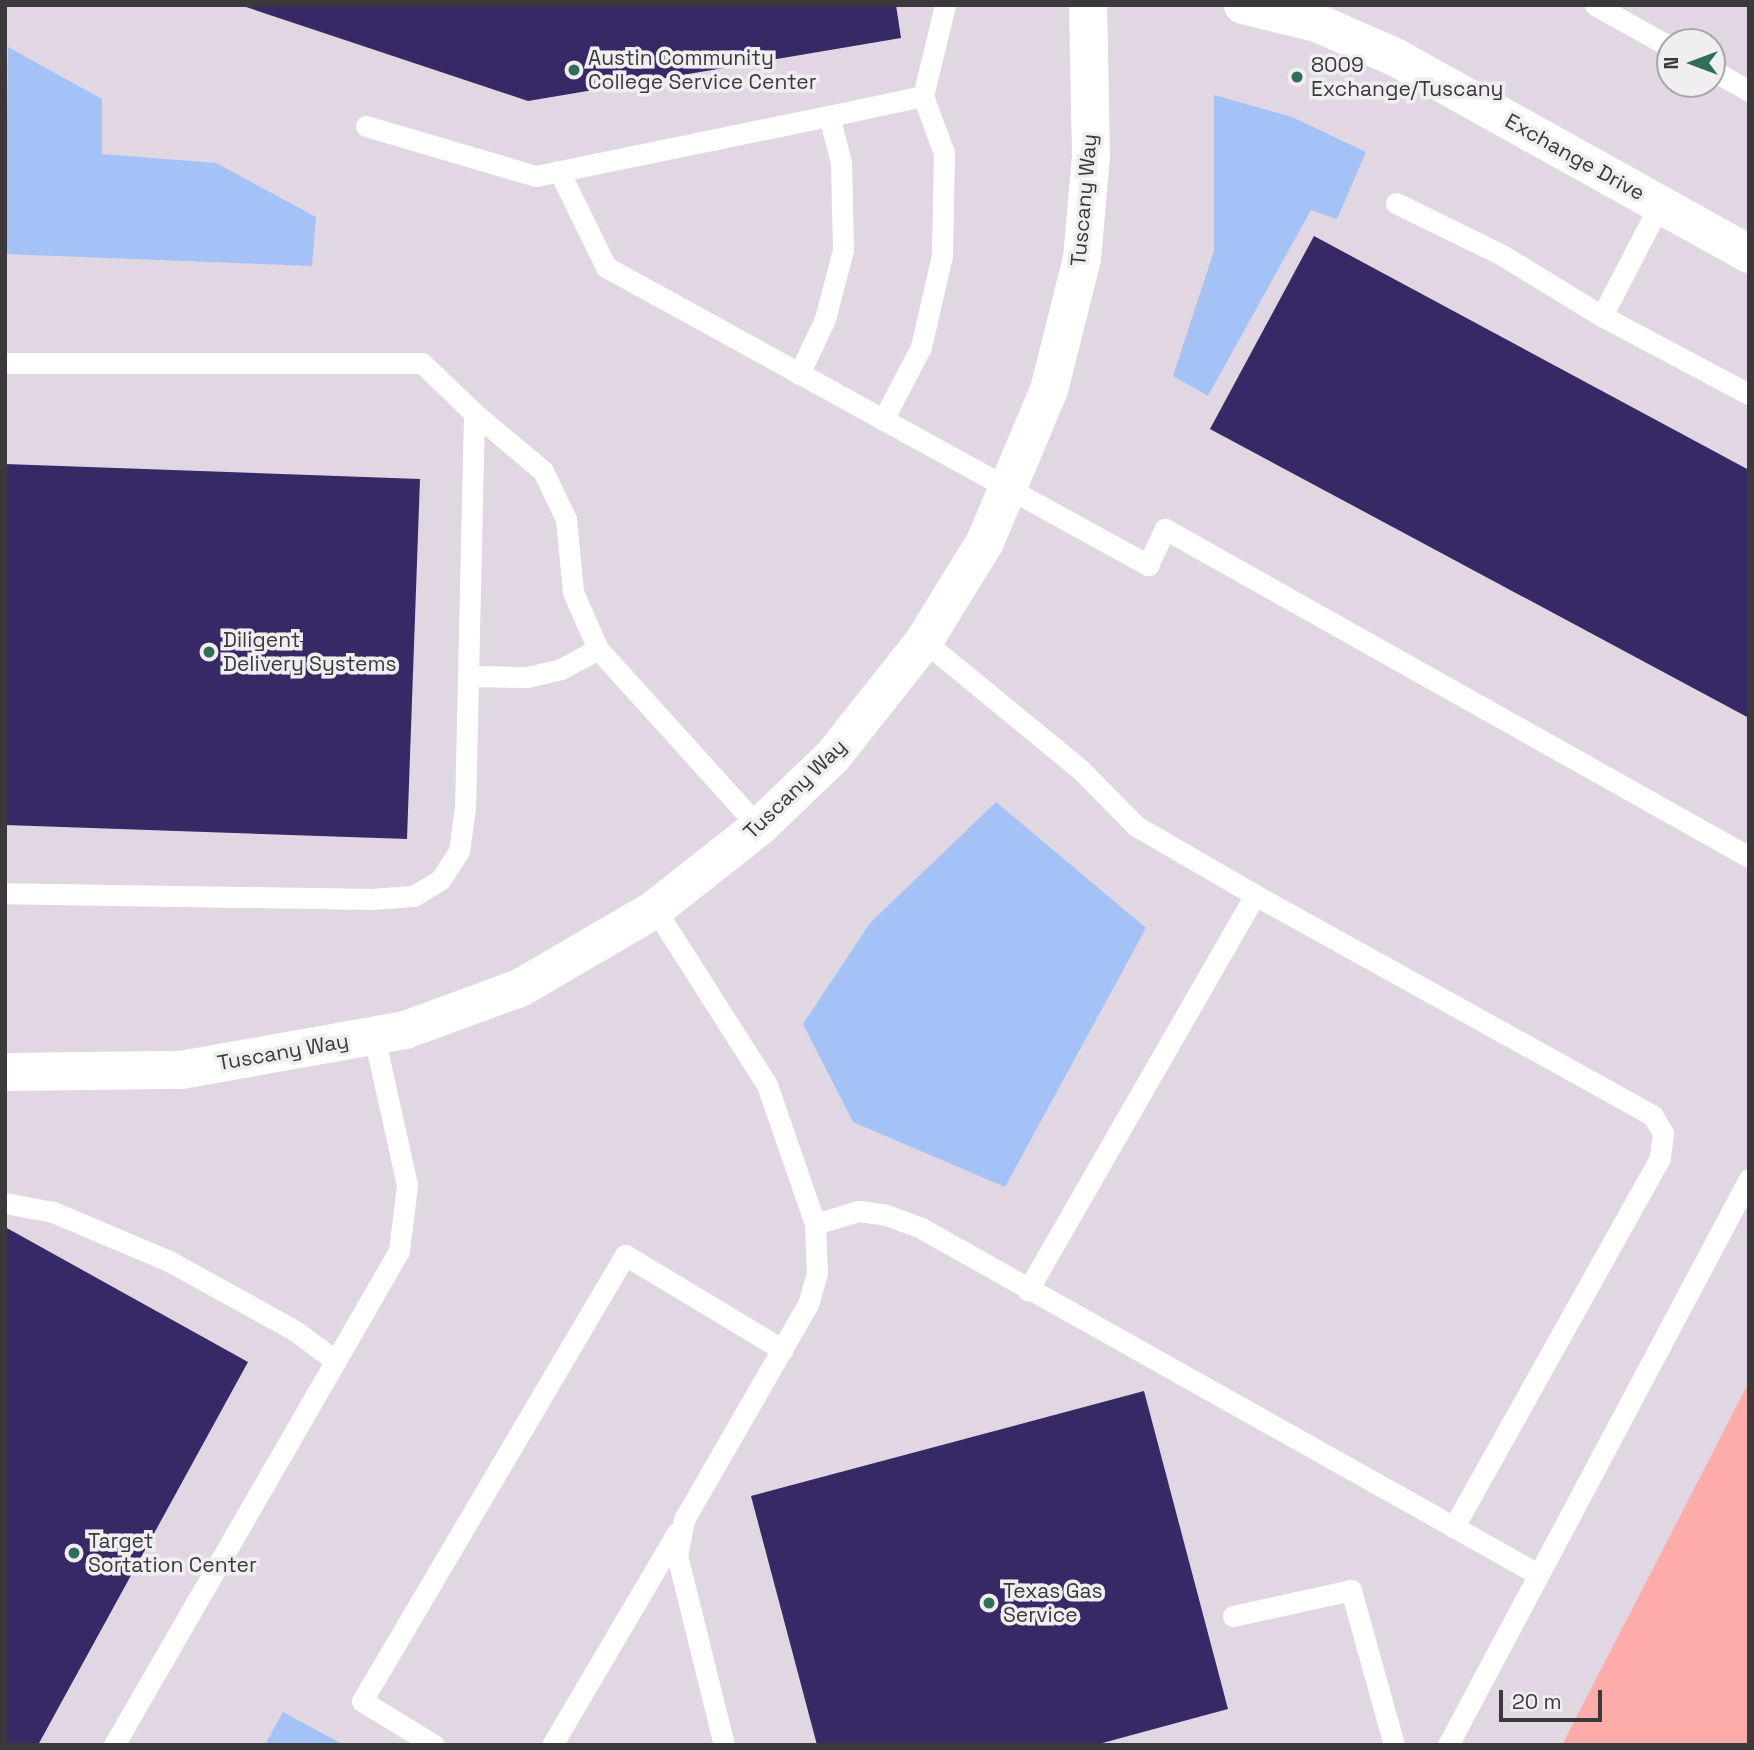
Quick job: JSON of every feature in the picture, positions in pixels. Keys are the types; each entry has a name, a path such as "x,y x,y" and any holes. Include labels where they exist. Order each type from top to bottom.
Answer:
{"street":[{"name":"Tuscany Way","path":"5,1072 181,1070 405,1030 520,988 655,909 759,827 833,756 924,641 985,542 1009,491 1049,390 1082,259 1091,157 1088,5"},
{"name":"Exchange Drive","path":"1242,5 1317,23 1395,57 1749,254"}],"lane":[{"path":"883,421 921,348 942,255 944,153 923,96 945,5"},
{"path":"1595,5 1656,39"},
{"path":"1726,78 1749,91"},
{"path":"366,127 536,176 923,96"},
{"path":"799,374 825,319 843,250 841,162 829,116"},
{"path":"559,171 606,267 1009,491 1148,565 1165,530 1749,857"},
{"path":"1396,204 1502,255 1602,316 1749,394"},
{"path":"1602,316 1660,204"},
{"path":"5,363 422,363 474,413 543,471 566,519 573,592 598,649 759,827"},
{"path":"5,893 413,897 440,880 459,851 466,808 474,413"},
{"path":"924,641 1081,770 1136,826 1653,1116 1663,1133 1660,1158 1454,1527"},
{"path":"468,677 527,677 561,669 598,649"},
{"path":"1028,1290 1255,894"},
{"path":"552,1745 788,1342 817,1273 815,1223 767,1085 655,909"},
{"path":"114,1745 400,1251 407,1185 374,1036"},
{"path":"1448,1745 1536,1573 1749,1179"},
{"path":"5,1203 53,1212 169,1261 294,1330 336,1361"},
{"path":"815,1223 859,1211 886,1215 921,1228 1536,1573"},
{"path":"435,1745 362,1702 625,1255 788,1342"},
{"path":"684,1520 677,1555 724,1745"},
{"path":"1233,1616 1351,1590 1394,1745"}],"shaded area":[{"path":"5,5 1749,5 1749,1382 1562,1745 5,1745"},
{"path":"1749,1382 1749,1745 1562,1745"}],"water":[{"path":"8,47 102,99 102,154 216,163 316,217 312,266 5,254"},
{"path":"1214,95 1292,117 1366,152 1337,219 1311,210 1208,396 1173,376 1214,251"},
{"path":"996,802 1146,928 1005,1187 853,1122 803,1024 870,923"},
{"path":"283,1712 344,1745 265,1745"}],"building":[{"name":"Austin Community College Service Center","path":"896,5 901,38 528,101 243,6"},
{"path":"1314,236 1749,470 1749,718 1210,429"},
{"name":"Diligent Delivery Systems","path":"5,464 420,479 407,839 5,825"},
{"name":"Target Sortation Center","path":"5,1227 248,1362 38,1745 5,1745"},
{"name":"Texas Gas Service","path":"1144,1391 1228,1709 1095,1745 817,1745 751,1496"}],"place":[{"name":"Austin Community College Service Center","path":"574,70"},
{"name":"8009 Exchange/Tuscany","path":"1297,77"},
{"name":"Diligent Delivery Systems","path":"209,652"},
{"name":"Target Sortation Center","path":"74,1553"},
{"name":"Texas Gas Service","path":"989,1603"}]}
